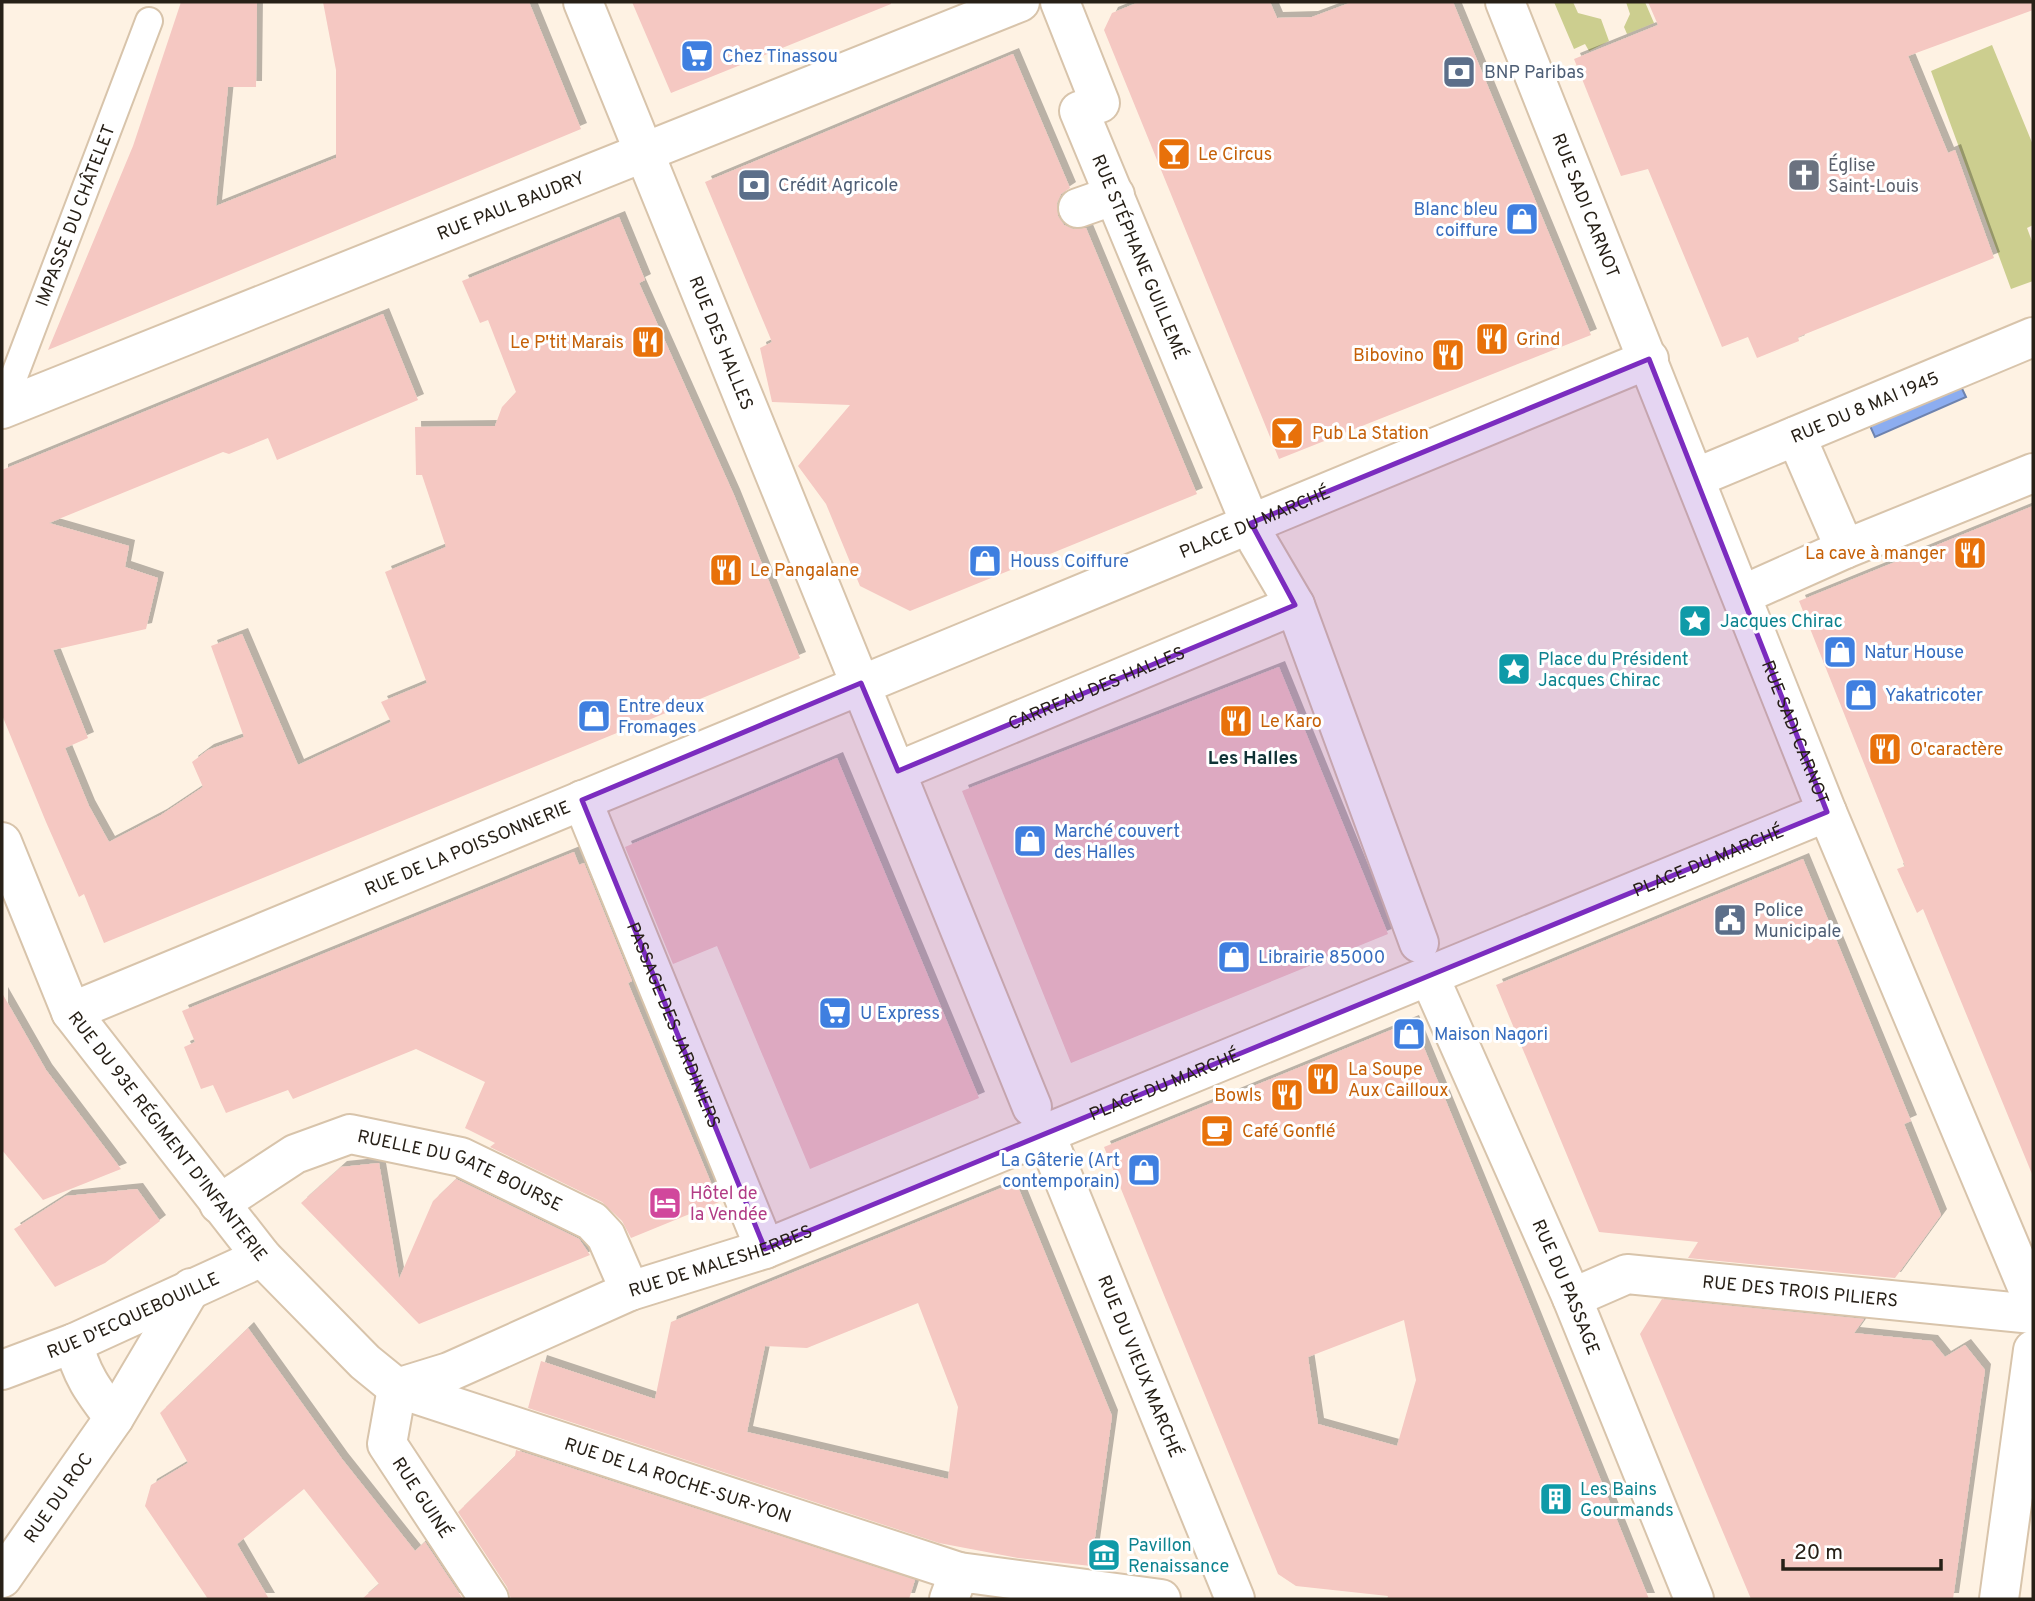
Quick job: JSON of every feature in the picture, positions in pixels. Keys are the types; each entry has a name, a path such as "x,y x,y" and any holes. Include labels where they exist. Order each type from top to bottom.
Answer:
{"street":[{"name":"RUE DES HALLES","path":"583,2 861,683"},
{"name":"RUE PAUL BAUDRY","path":"2,408 1020,2"},
{"name":"RUE STÉPHANE GUILLEMÉ","path":"1060,2 1100,103 1079,111 1251,523"},
{"name":"RUE SADI CARNOT","path":"1504,2 1742,595 1826,812 2033,1301"},
{"path":"1078,208 1115,195"},
{"name":"RUE DU 8 MAI 1945","path":"1695,478 2033,337"},
{"name":"PLACE DU MARCHÉ","path":"861,683 1648,359"},
{"path":"1796,436 1845,550"},
{"path":"1742,595 2033,472"},
{"path":"1251,523 1258,542 1295,605 1424,960"},
{"name":"CARREAU DES HALLES","path":"898,771 1295,605"},
{"path":"861,683 1039,1120"},
{"name":"RUE DE LA POISSONNERIE","path":"71,1012 861,683"},
{"name":"PASSAGE DES JARDINIERS","path":"582,800 765,1249"},
{"name":"PLACE DU MARCHÉ","path":"1039,1120 1424,960 1826,812"},
{"name":"RUE DU 93E RÉGIMENT D'INFANTERIE","path":"2,842 71,1012 262,1257 365,1362 397,1388"},
{"name":"RUE DU PASSAGE","path":"1424,960 1572,1298 1694,1599"},
{"name":"RUE DE MALESHERBES","path":"397,1388 450,1372 630,1291 765,1249 1039,1120"},
{"name":"RUE DU VIEUX MARCHÉ","path":"1039,1120 1235,1599"},
{"name":"RUELLE DU GATE BOURSE","path":"219,1204 295,1154 350,1134 461,1157 592,1221 606,1236 630,1291"},
{"name":"RUE D'ECQUEBOUILLE","path":"2,1370 74,1343 262,1257"},
{"name":"RUE DES TROIS PILIERS","path":"1572,1298 1627,1274 2033,1314"},
{"name":"RUE DU ROC","path":"2,1578 114,1418 191,1288"},
{"path":"74,1343 78,1365 88,1385 114,1418"},
{"path":"1999,1599 2033,1350"},
{"name":"RUE DE LA ROCHE-SUR-YON","path":"397,1388 954,1586 1146,1598"},
{"name":"RUE GUINÉ","path":"397,1388 387,1444 489,1599"}],"lane":[{"name":"IMPASSE DU CHÂTELET","path":"2,408 149,21"}],"highlighted area":[{"path":"1649,359 1827,812 765,1249 582,800 861,683 898,771 1295,605 1251,523"}],"green space":[{"path":"1554,2 1573,2 1578,13 1601,19 1609,41 1589,51 1585,44 1574,49"},
{"path":"1626,2 1645,2 1654,23 1627,34 1624,27 1630,14"},
{"path":"1992,45 2033,145 2033,225 2027,228 2033,244 2033,281 2011,289 1931,71"}],"water":[{"path":"1957,378 1966,397 1875,437 1866,417"}],"building":[{"path":"181,2 257,2 256,87 228,87 216,206 336,158 336,70 323,2 529,2 581,129 48,350 133,146"},
{"path":"632,2 891,2 891,4 671,93"},
{"path":"1139,2 1270,2 1277,18 1312,17 1352,2 1453,2 1591,335 1279,459 1104,30 1112,13"},
{"name":"Église Saint-Louis","path":"1648,2 2033,2 2033,10 1908,56 1948,153 1955,150 1994,258 1798,337 1799,341 1757,358 1748,337 1722,347 1648,169 1621,176 1574,59 1658,25"},
{"path":"1013,54 1070,188 1061,194 1057,203 1058,216 1064,225 1073,229 1086,228 1197,494 910,611 860,586 826,504 798,466 850,405 772,402 760,348 772,342 705,182"},
{"path":"619,217 645,280 639,283 734,495 800,658 104,943 84,894 79,897 2,715 2,470 383,314 418,400 277,460 268,438 229,454 223,452 49,523 129,546 125,567 158,578 146,629 53,650 88,738 65,748 89,806 109,842 161,815 203,787 192,762 208,750 244,737 211,646 242,634 298,765 391,722 381,702 427,683 385,572 446,547 422,475 416,475 415,427 495,426 502,407 516,392 488,320 480,323 462,281"},
{"path":"2033,506 2032,1174 1923,909 1917,913 1897,869 1905,866 1799,601"},
{"path":"1279,667 1388,934 1071,1063 962,791"},
{"path":"837,758 979,1098 810,1169 717,946 673,964 625,847"},
{"path":"574,852 579,865 584,863 632,981 628,983 719,1202 631,1238 622,1221 602,1202 490,1147 495,1143 465,1128 485,1082 416,1049 293,1099 288,1090 226,1113 213,1085 201,1089 184,1047 195,1042 182,1011"},
{"path":"1803,859 1911,1121 1904,1124 1941,1215 1895,1278 1688,1258 1698,1242 1599,1232 1496,985"},
{"path":"2,993 46,1070 121,1169 43,1200 2,1150"},
{"path":"1413,1021 1649,1599 1387,1599 1388,1596 1296,1586 1278,1574 1104,1147","holes":["1404,1320 1416,1380 1397,1446 1318,1424 1308,1357"]},
{"path":"379,1163 399,1279 433,1201 456,1179 579,1239 590,1255 419,1324 301,1203 341,1167"},
{"path":"1016,1182 1112,1416 1091,1566 1018,1558 939,1543 528,1408 541,1361 655,1399 671,1322","holes":["918,1303 958,1407 948,1479 747,1432 765,1346 807,1348"]},
{"path":"137,1189 160,1221 105,1263 55,1287 14,1229 66,1196"},
{"path":"1662,1299 1864,1319 1854,1333 1932,1341 1945,1357 1965,1345 1985,1370 1953,1599 1751,1599 1640,1334"},
{"path":"248,1328 342,1459 415,1551 425,1542 463,1599 362,1599 379,1584 304,1489 237,1544 269,1599 208,1599 145,1506 151,1485 188,1463 160,1413"},
{"path":"516,1450 915,1580 909,1599 511,1599 507,1587 458,1512 515,1456"}],"place":[{"name":"Chez Tinassou","path":"697,56"},
{"name":"BNP Paribas","path":"1459,72"},
{"name":"Le Circus","path":"1174,154"},
{"name":"Église Saint-Louis","path":"1804,175"},
{"name":"Crédit Agricole","path":"754,185"},
{"name":"Blanc bleu coiffure","path":"1522,219"},
{"name":"Grind","path":"1492,339"},
{"name":"Le P'tit Marais","path":"648,342"},
{"name":"Bibovino","path":"1448,355"},
{"name":"Pub La Station","path":"1287,433"},
{"name":"La cave à manger","path":"1970,553"},
{"name":"Houss Coiffure","path":"985,561"},
{"name":"Le Pangalane","path":"726,570"},
{"name":"Jacques Chirac","path":"1695,621"},
{"name":"Natur House","path":"1840,652"},
{"name":"Place du Président Jacques Chirac","path":"1514,669"},
{"name":"Yakatricoter","path":"1861,695"},
{"name":"Entre deux Fromages","path":"594,716"},
{"name":"Le Karo","path":"1236,721"},
{"name":"O'caractère","path":"1885,749"},
{"name":"Marché couvert des Halles","path":"1030,841"},
{"name":"Police Municipale","path":"1730,920"},
{"name":"Librairie 85000","path":"1234,957"},
{"name":"U Express","path":"835,1013"},
{"name":"Maison Nagori","path":"1409,1034"},
{"name":"La Soupe Aux Cailloux","path":"1323,1079"},
{"name":"Bowls","path":"1287,1095"},
{"name":"Café Gonflé","path":"1217,1131"},
{"name":"La Gâterie (Art contemporain)","path":"1144,1170"},
{"name":"Hôtel de la Vendée","path":"665,1203"},
{"name":"Les Bains Gourmands","path":"1556,1499"},
{"name":"Pavillon Renaissance","path":"1104,1555"}],"district":[{"name":"Les Halles","path":"1253,757"}]}
